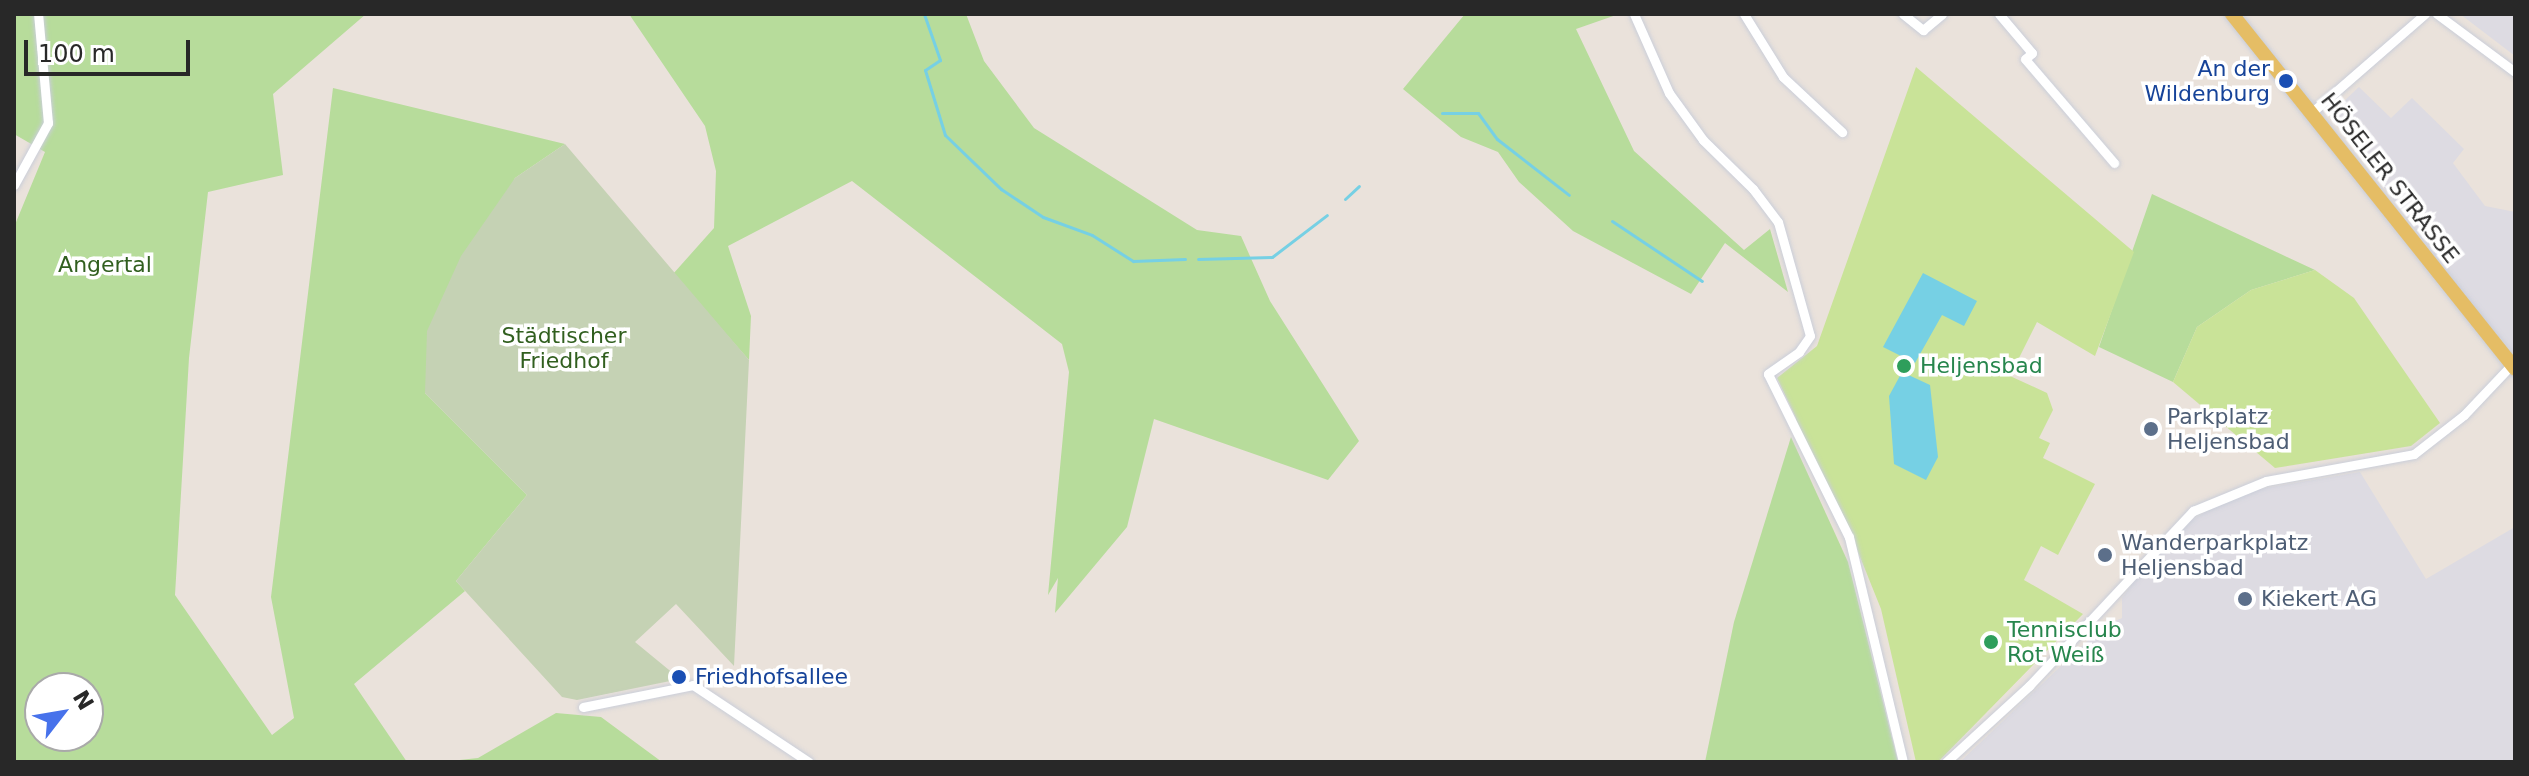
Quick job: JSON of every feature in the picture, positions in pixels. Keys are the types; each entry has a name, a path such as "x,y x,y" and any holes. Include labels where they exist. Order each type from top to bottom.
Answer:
{"main road":[{"name":"HÖSELER STRASSE","path":"2232,14 2514,365"}],"street":[{"path":"14,185 48,123 38,14"},
{"path":"1634,14 1669,93 1703,140 1753,189 1778,222 1810,336 1799,352 1768,374 1849,537 1903,762"},
{"path":"1744,14 1783,77 1842,132"},
{"path":"1903,14 1923,30 1942,14"},
{"path":"1999,14 2032,53 2025,59 2114,163"},
{"path":"2311,113 2425,14"},
{"path":"2437,14 2515,72"},
{"path":"1946,762 2029,686 2193,511 2266,481 2414,454 2464,415 2514,365"},
{"path":"583,707 693,685 809,762"}],"shaded area":[{"path":"2460,14 2515,14 2515,56"},
{"path":"2359,87 2391,118 2412,98 2464,149 2453,163 2485,206 2515,212 2515,354 2468,302 2330,114"},
{"path":"2360,472 2426,579 2515,527 2515,762 1960,762 2103,626 2122,618 2122,598 2155,553 2189,522 2224,501 2260,489"}],"green space":[{"name":"Angertal","path":"14,14 366,14 273,94 283,175 208,192 189,358 175,595 272,735 294,718 271,597 333,88 565,144 515,178 425,393 527,495 456,581 465,591 354,684 407,762 14,762 14,227 45,152 14,134"},
{"path":"629,14 966,14 984,61 1034,128 1197,230 1241,236 1270,301 1359,441 1328,480 1154,419 1127,527 1055,613 1058,578 1048,595 1069,372 1062,344 852,181 728,246 751,316 749,360 673,274 714,228 716,171 705,126"},
{"path":"1465,14 1619,14 1576,29 1634,151 1744,250 1770,229 1788,292 1725,243 1691,294 1573,231 1519,182 1498,152 1461,137 1403,89"},
{"name":"Heljensbad","path":"1916,67 2134,252 2095,356 2037,322 2010,376 2047,393 2053,410 2039,438 2050,443 2043,458 2095,484 2058,555 2041,546 2024,580 2083,614 1938,762 1916,762 1881,609 1848,527 1796,429 1796,418 1777,378 1817,346"},
{"name":"Städtischer Friedhof","path":"565,144 749,360 734,666 676,604 635,642 680,679 577,700 562,697 456,581 527,495 425,393 427,331 461,256 515,178"},
{"path":"2152,194 2315,270 2251,290 2197,327 2173,382 2099,347"},
{"path":"2315,270 2354,298 2440,423 2411,446 2275,468 2173,382 2197,327 2251,290"},
{"path":"1791,437 1848,562 1898,762 1705,762 1734,622"},
{"path":"556,713 601,717 662,762 441,762 478,758"}],"water":[{"path":"1923,273 1977,301 1964,326 1942,315 1915,363 1883,347"},
{"path":"1902,372 1930,385 1938,457 1926,480 1894,464 1889,396"}],"waterway":[{"path":"924,14 940,60 925,70 945,135 1001,189 1043,217 1092,235 1133,261 1185,259"},
{"path":"1442,113 1478,113 1497,139 1569,195"},
{"path":"1345,199 1359,186"},
{"path":"1198,259 1272,257 1327,215"},
{"path":"1612,221 1702,281"}],"place":[{"name":"An der Wildenburg","path":"2286,81"},
{"name":"Heljensbad","path":"1904,366"},
{"name":"Parkplatz Heljensbad","path":"2151,429"},
{"name":"Wanderparkplatz Heljensbad","path":"2105,555"},
{"name":"Kiekert AG","path":"2245,599"},
{"name":"Tennisclub Rot Weiß","path":"1991,642"},
{"name":"Friedhofsallee","path":"679,677"}]}
